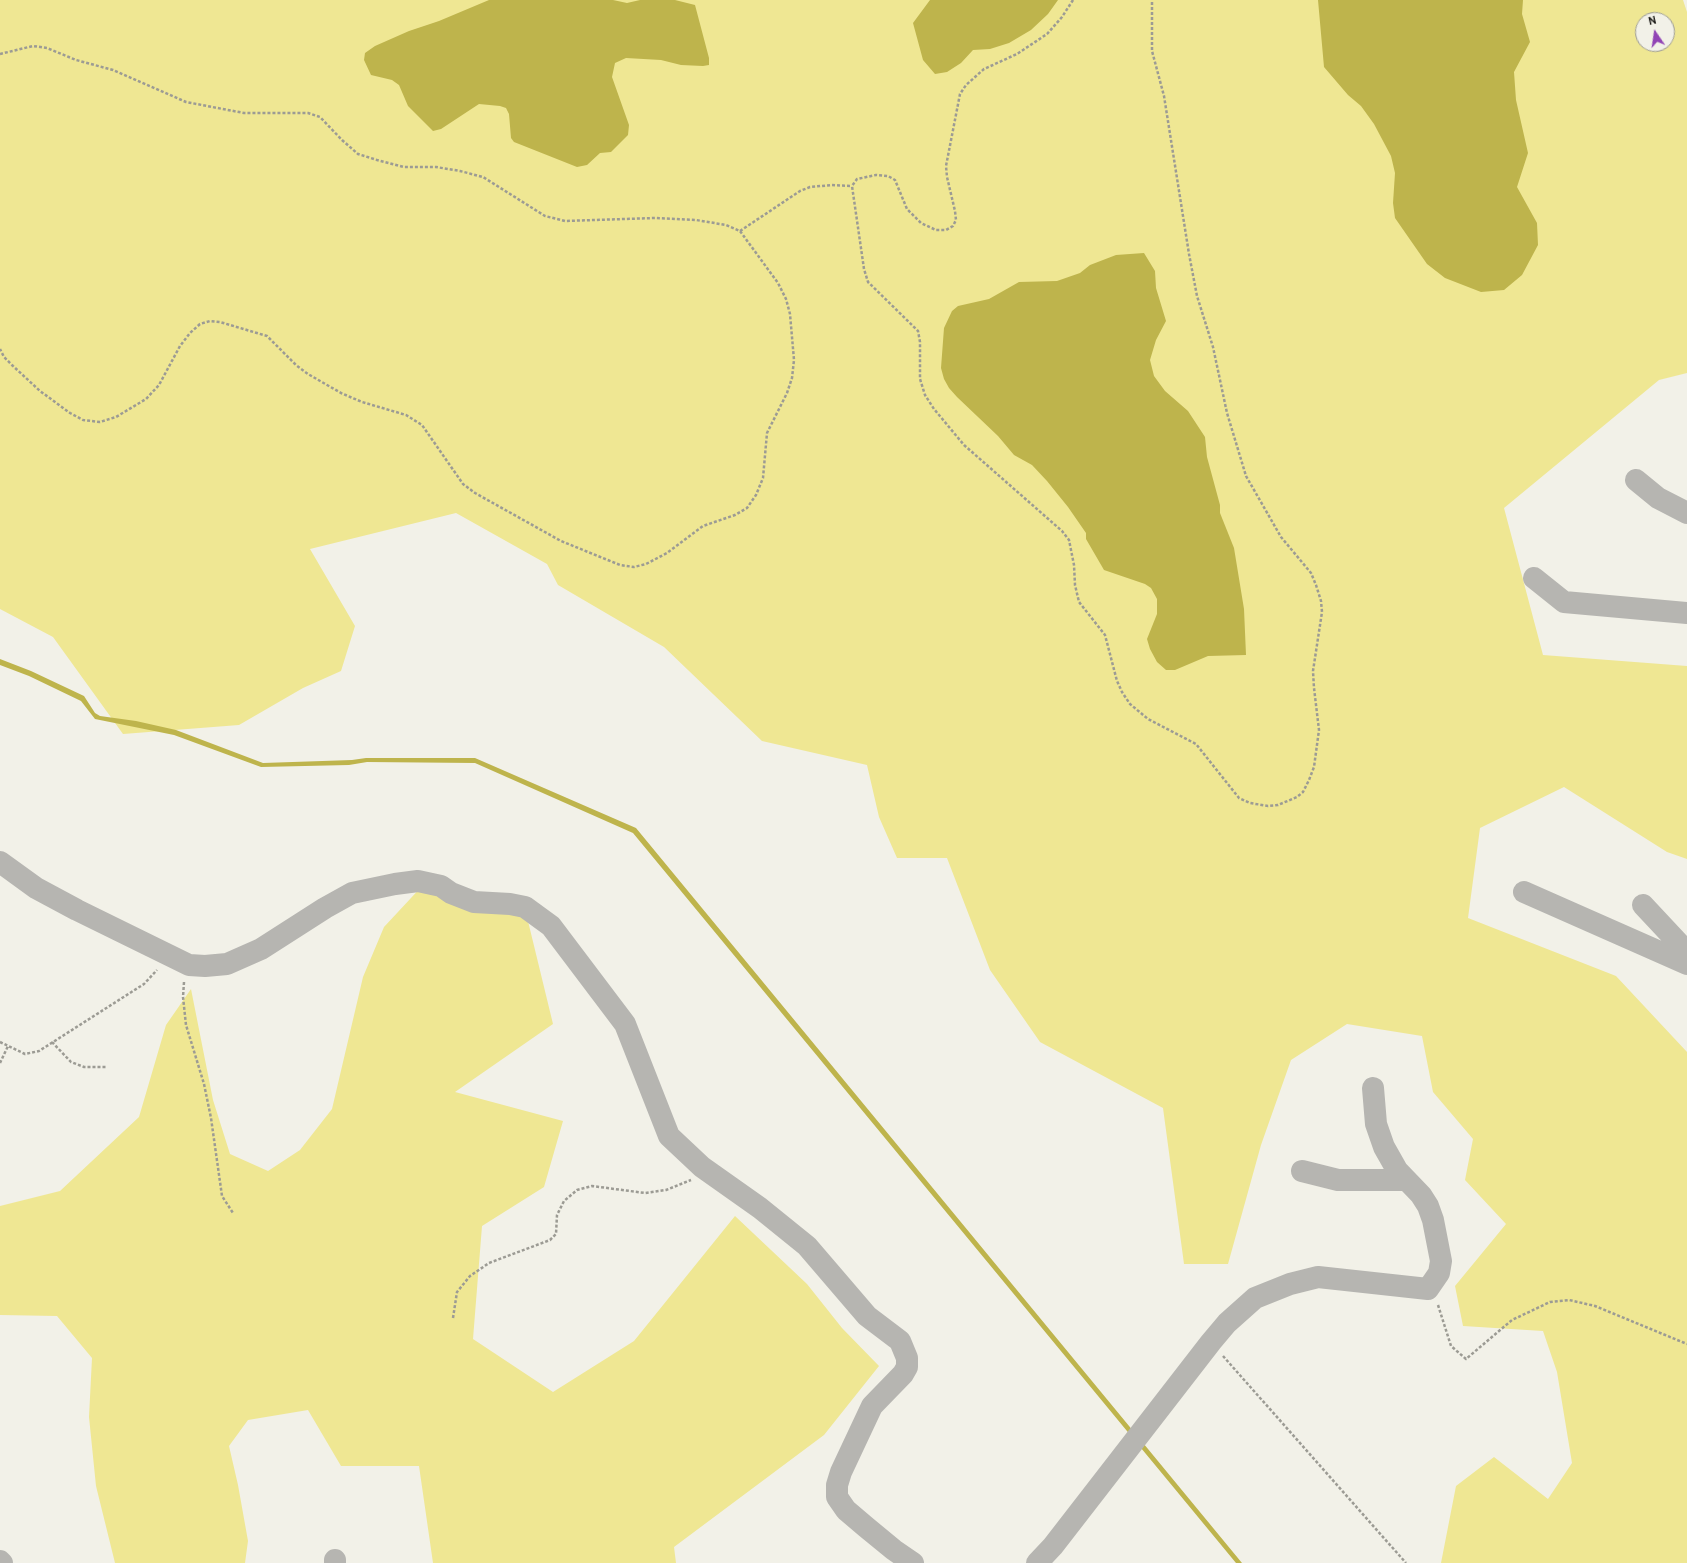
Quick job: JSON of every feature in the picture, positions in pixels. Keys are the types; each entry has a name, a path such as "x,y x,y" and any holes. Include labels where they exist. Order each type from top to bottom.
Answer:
{"street":[{"path":"1636,480 1658,498 1687,513"},
{"path":"1534,578 1564,602 1687,613"},
{"path":"0,862 36,888 77,910 186,963 205,966 227,964 261,949 319,911 352,893 418,881 441,886 451,893 474,902 510,904 525,907 551,926 625,1024 668,1136 710,1173 760,1208 807,1246 836,1278 856,1304 885,1331 900,1341 907,1358 907,1367 903,1374 872,1406 841,1472 837,1485 837,1496 846,1510 912,1563"},
{"path":"1524,892 1687,964"},
{"path":"1643,906 1687,952"},
{"path":"1037,1563 1053,1546 1210,1342 1227,1323 1255,1298 1290,1284 1318,1277 1428,1289 1439,1273 1441,1261 1433,1220 1428,1206 1421,1195 1397,1170 1384,1147 1376,1124 1373,1088"},
{"path":"1302,1171 1338,1180 1406,1180"}],"path":[{"path":"1073,0 1062,17 1047,34 1017,54 984,69 966,85 960,94 946,166 947,177 955,210 956,220 953,226 946,230 936,230 921,223 907,209 895,180 888,176 876,175 857,179 852,186 864,269 868,282 918,330 920,342 920,379 924,395 934,409 964,445 1062,531 1069,540 1078,598 1105,636 1117,681 1130,704 1148,719 1196,744 1239,798 1250,803 1268,806 1278,805 1297,798 1303,792 1314,766 1319,730 1313,671 1322,612 1321,602 1311,573 1281,537 1246,476 1227,413 1213,347 1196,296 1164,96 1152,51 1152,0"},
{"path":"0,54 33,46 47,48 76,60 113,70 186,102 244,113 308,113 320,117 358,154 404,167 436,167 483,177 545,216 565,221 656,218 696,220 726,225 740,231 778,283 786,299 790,314 794,360 792,378 787,393 767,433 763,478 756,495 747,508 735,515 703,526 667,553 646,564 634,567 620,565 561,541 475,493 463,484 422,425 406,414 362,402 341,393 302,370 267,336 220,322 210,321 200,324 190,333 180,346 160,385 146,399 116,418 100,422 83,420 70,414 40,391 13,366 4,357 0,349"},
{"path":"740,231 800,191 810,187 832,185 852,186"},
{"path":"0,1042 25,1054 38,1051 144,984 160,968 166,954"},
{"path":"186,963 183,997 186,1025 205,1091 222,1196 233,1213"},
{"path":"52,1042 71,1062 84,1067 107,1067"},
{"path":"0,1063 8,1046"},
{"path":"453,1318 457,1292 470,1276 489,1263 550,1240 556,1234 557,1215 564,1201 577,1190 592,1186 645,1193 666,1190 710,1173"},
{"path":"1428,1289 1440,1310 1451,1346 1466,1358 1512,1320 1550,1302 1569,1300 1595,1306 1687,1344"},
{"path":"1210,1342 1406,1563"}],"shaded area":[{"path":"0,0 1683,0 1687,12 1687,373 1659,380 1504,508 1543,655 1687,666 1687,859 1667,852 1564,787 1480,828 1468,918 1616,976 1687,1052 1687,1563 1441,1563 1456,1486 1494,1457 1548,1499 1572,1463 1557,1372 1543,1331 1463,1326 1455,1286 1506,1224 1465,1180 1473,1139 1433,1092 1422,1036 1347,1024 1291,1060 1261,1145 1228,1264 1184,1264 1163,1108 1040,1042 990,970 947,858 897,858 879,817 867,765 762,741 664,647 558,585 547,564 456,513 310,549 355,626 341,671 303,688 239,725 123,734 53,637 0,609"},
{"path":"489,0 613,0 627,3 640,0 675,0 695,5 709,58 709,65 681,65 661,60 626,58 615,63 612,77 629,125 628,135 611,152 600,153 587,165 577,167 514,142 511,138 509,114 506,108 500,106 479,104 441,129 433,131 408,106 399,85 392,80 371,75 364,60 365,53 375,46 409,31 439,21"},
{"path":"930,0 1058,0 1048,14 1031,30 1009,43 990,49 973,50 961,63 947,72 935,74 923,60 913,23"},
{"path":"1318,0 1523,0 1522,14 1530,42 1514,72 1516,100 1528,153 1517,187 1537,223 1538,245 1522,275 1504,290 1481,292 1445,278 1427,264 1395,218 1393,203 1395,173 1391,156 1374,124 1361,106 1348,95 1324,67"},
{"path":"1144,253 1155,271 1156,288 1166,321 1156,340 1150,360 1154,376 1165,391 1188,411 1205,437 1207,457 1220,505 1220,513 1234,548 1244,609 1246,655 1208,656 1175,670 1166,670 1157,662 1150,649 1147,639 1157,614 1157,599 1151,588 1145,584 1104,570 1086,539 1086,533 1068,507 1032,465 1014,455 998,436 957,397 949,388 944,379 941,368 944,328 952,311 958,306 989,299 1019,282 1057,281 1080,273 1090,265 1116,255"},
{"path":"0,659 31,671 84,696 95,713 100,716 136,721 176,730 263,763 352,760 366,758 475,758 636,828 1242,1563 1236,1563 633,833 475,763 367,762 349,765 261,767 174,735 95,719 81,701 29,676 0,665"},
{"path":"424,884 527,917 553,1024 455,1092 563,1121 544,1187 482,1226 473,1339 553,1392 634,1341 735,1216 807,1284 842,1328 879,1366 824,1435 674,1547 676,1563 433,1563 419,1466 341,1466 308,1410 248,1420 229,1446 248,1541 245,1563 115,1563 96,1486 89,1417 92,1358 57,1316 0,1315 0,1206 60,1191 139,1117 166,1025 191,989 213,1100 230,1154 268,1171 300,1150 332,1109 363,977 384,927"}]}
